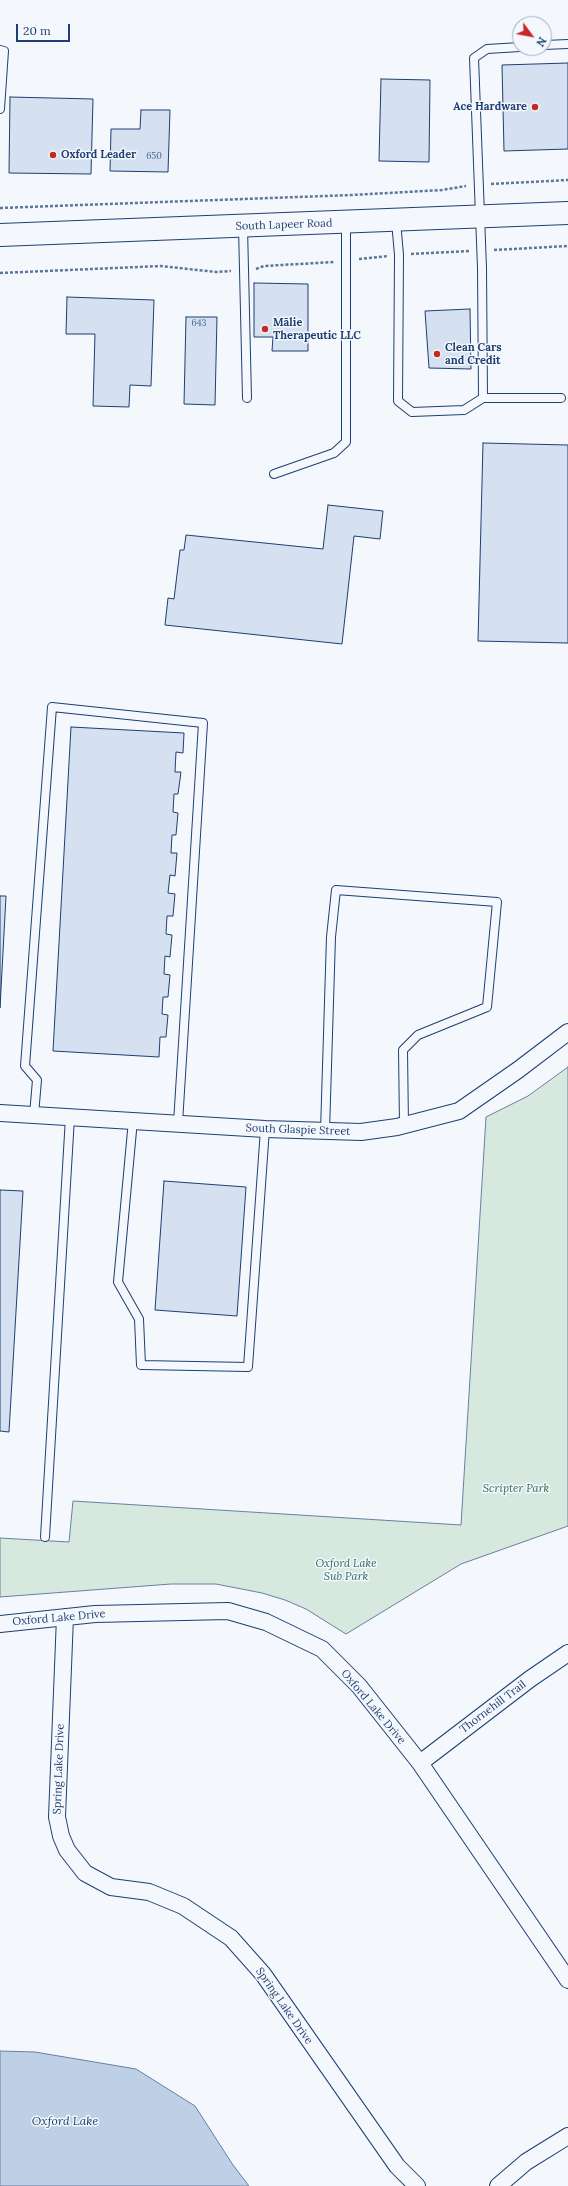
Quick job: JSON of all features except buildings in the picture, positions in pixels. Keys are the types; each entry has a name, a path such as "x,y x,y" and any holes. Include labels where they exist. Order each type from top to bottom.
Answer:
{"main road":[{"name":"South Lapeer Road","path":"0,235 568,213"}],"street":[{"name":"South Glaspie Street","path":"0,1113 70,1116 265,1129 325,1131 361,1132 404,1126 459,1110 518,1070 568,1032"},
{"name":"Oxford Lake Drive","path":"0,1624 95,1614 228,1610 266,1622 322,1649 359,1686 420,1763 568,1980"},
{"name":"Spring Lake Drive","path":"65,1617 57,1817 61,1836 67,1850 85,1872 111,1887 149,1892 183,1906 231,1938 263,1974 397,2166 417,2186"},
{"name":"Thornehill Trail","path":"420,1763 530,1679 568,1653"},
{"path":"498,2186 526,2162 568,2136"}],"lane":[{"path":"552,45 568,44"},
{"path":"483,398 481,250 474,58 487,49 512,47"},
{"path":"0,50 4,52 0,109"},
{"path":"396,220 399,255 398,401 412,412 464,410 483,398 561,398"},
{"path":"274,474 334,453 346,442 346,222"},
{"path":"243,226 246,398"},
{"path":"34,1115 37,1080 25,1066 52,707 203,723 178,1123"},
{"path":"325,1131 331,937 336,890 497,902 487,1007 418,1035 403,1050 404,1126"},
{"path":"46,1537 70,1116"},
{"path":"133,1120 118,1282 139,1319 141,1365 248,1367 265,1129"}],"path":[{"path":"0,208 352,195 442,190 478,185 568,180"},
{"path":"0,273 160,266 216,272 244,271 264,266 347,261 399,255 568,246"}],"green space":[{"path":"568,1067 568,1526 461,1564 346,1634 306,1609 285,1600 262,1593 216,1584 171,1584 0,1597 0,1538 69,1542 73,1501 461,1525 486,1117 528,1096"}],"water":[{"name":"Oxford Lake","path":"0,2051 35,2052 136,2069 195,2106 233,2165 249,2186 0,2186"}],"place":[{"name":"Ace Hardware","path":"535,107"},
{"name":"Oxford Leader","path":"53,155"},
{"name":"Mālie Therapeutic LLC","path":"265,329"},
{"name":"Clean Cars and Credit","path":"437,354"}],"park label":[{"name":"Scripter Park","path":"516,1489"},
{"name":"Oxford Lake Sub Park","path":"346,1570"}]}
